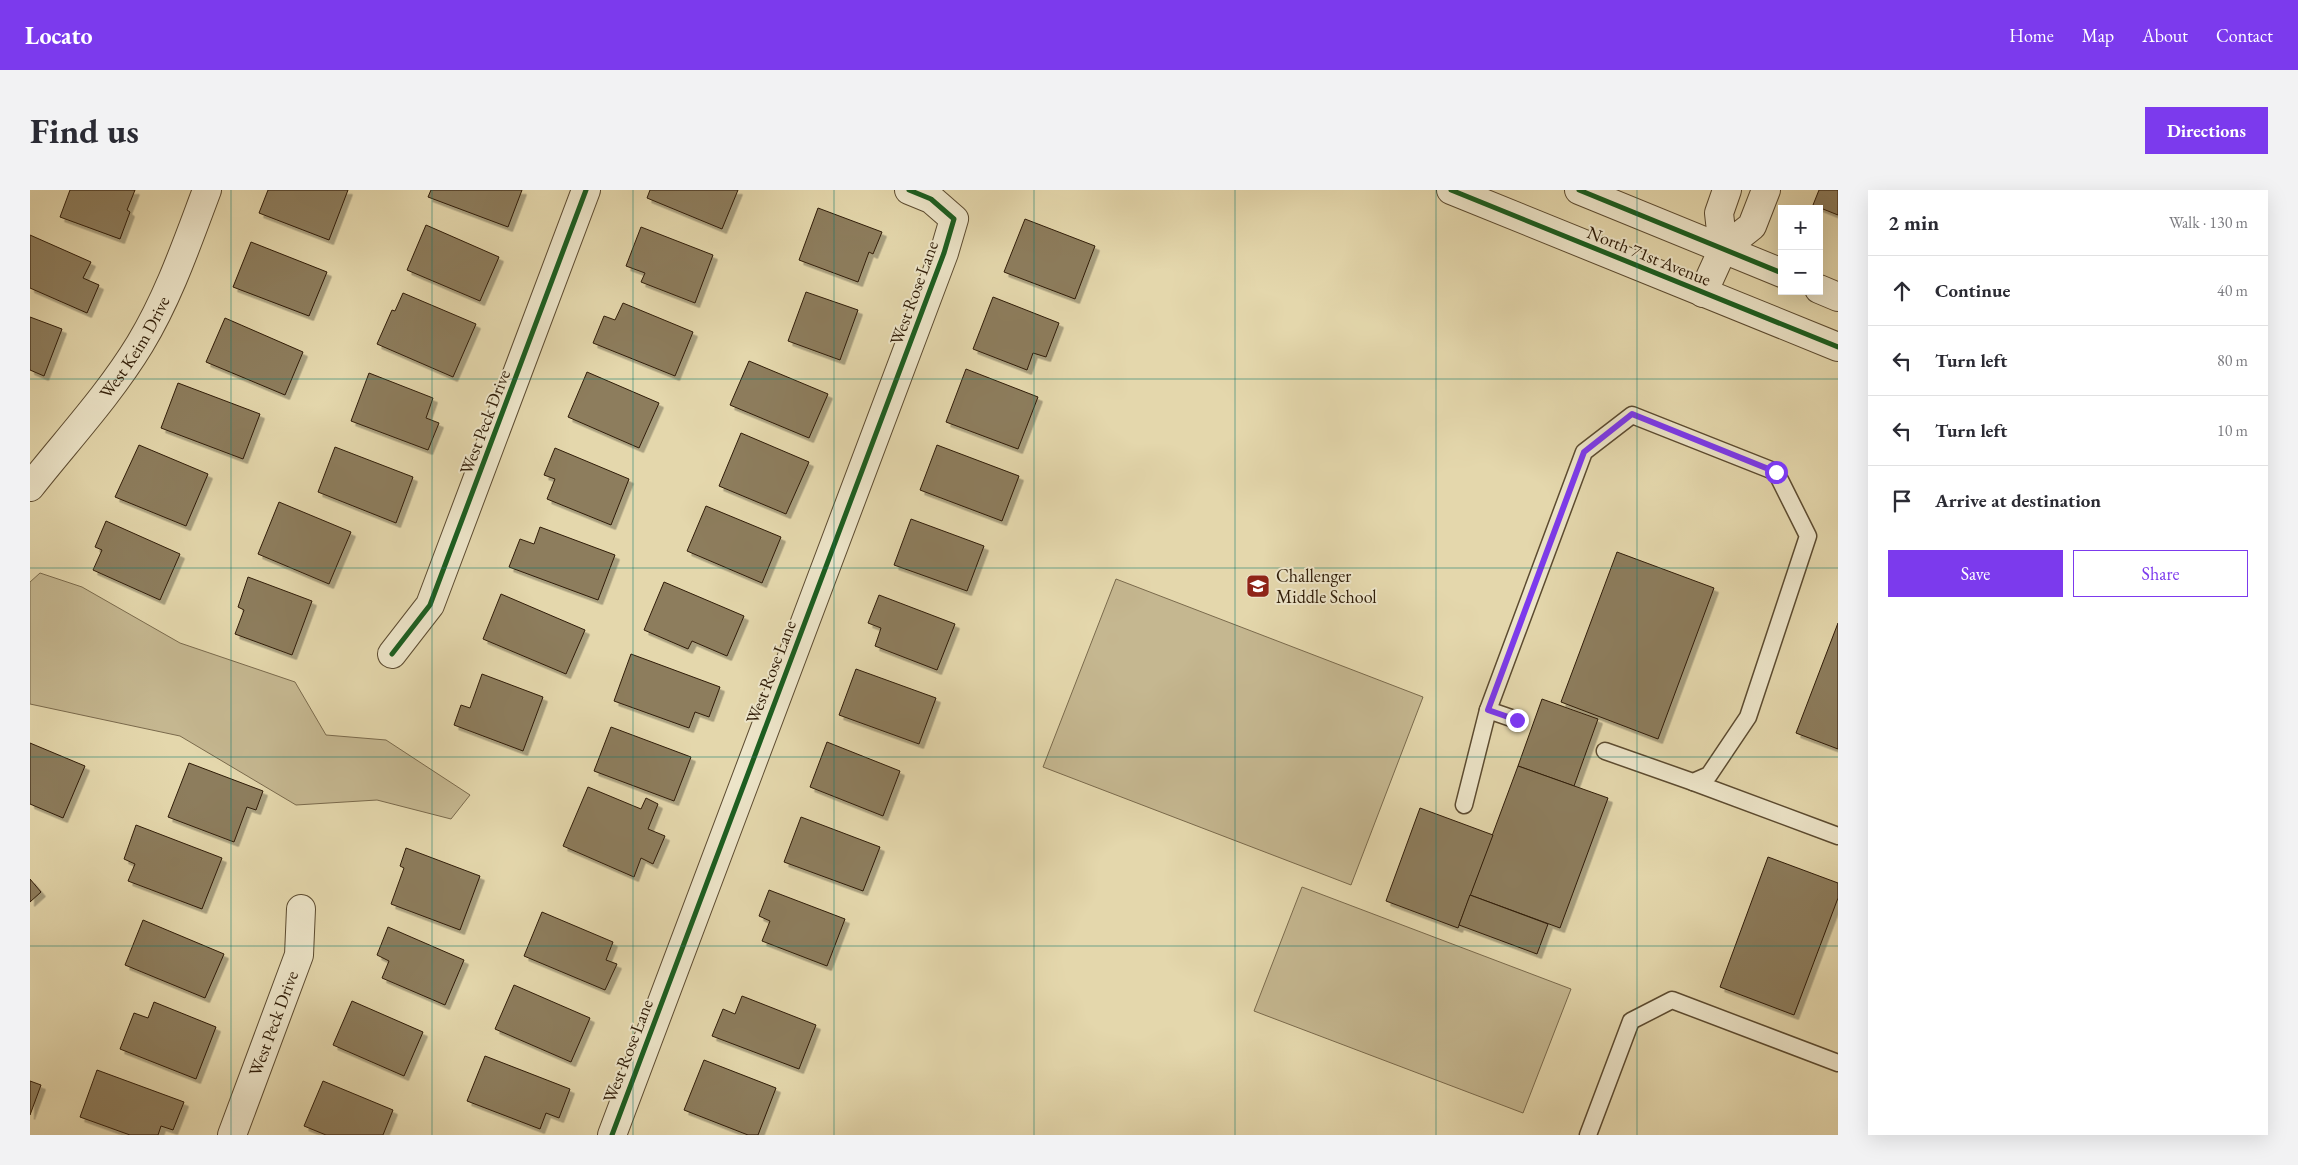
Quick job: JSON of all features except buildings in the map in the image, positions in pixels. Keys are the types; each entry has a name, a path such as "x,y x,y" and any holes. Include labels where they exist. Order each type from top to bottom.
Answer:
{"street":[{"name":"West Keim Drive","path":"30,487 139,345 178,267 207,190"},
{"name":"West Peck Drive","path":"392,654 430,605 586,190"},
{"name":"West Rose Lane","path":"612,1135 944,253 954,218 931,199 909,190"},
{"name":"North 71st Avenue","path":"1451,190 1838,348"},
{"name":"North 71st Avenue","path":"1579,190 1778,271"},
{"path":"1723,249 1719,213 1727,190"},
{"path":"1703,293 1723,249 1752,226 1766,190"},
{"path":"1823,291 1838,297"},
{"name":"West Peck Drive","path":"232,1135 299,955 301,909"}],"lane":[{"path":"1464,805 1488,710 1584,452 1632,414 1776,472 1808,536 1748,717 1709,775 1693,782"},
{"path":"1488,710 1517,720"},
{"path":"1605,751 1838,836"},
{"path":"1588,1135 1631,1021 1672,1000 1838,1063"}],"shaded area":[{"path":"40,573 82,587 180,643 295,682 326,735 386,740 470,795 451,819 377,800 296,805 180,736 30,704 30,582"},
{"path":"1116,579 1423,697 1351,885 1043,767"},
{"path":"1302,887 1571,989 1523,1113 1254,1011"}],"cycle path":[{"path":"392,654 430,605 586,190"},
{"path":"612,1135 944,253 954,219 931,199 909,190"},
{"path":"1451,190 1838,347"},
{"path":"1579,190 1778,271"}],"place":[{"name":"Challenger Middle School","path":"1258,586"}],"route":[{"path":"1517,720 1488,710 1584,452 1632,414 1776,472"}]}
